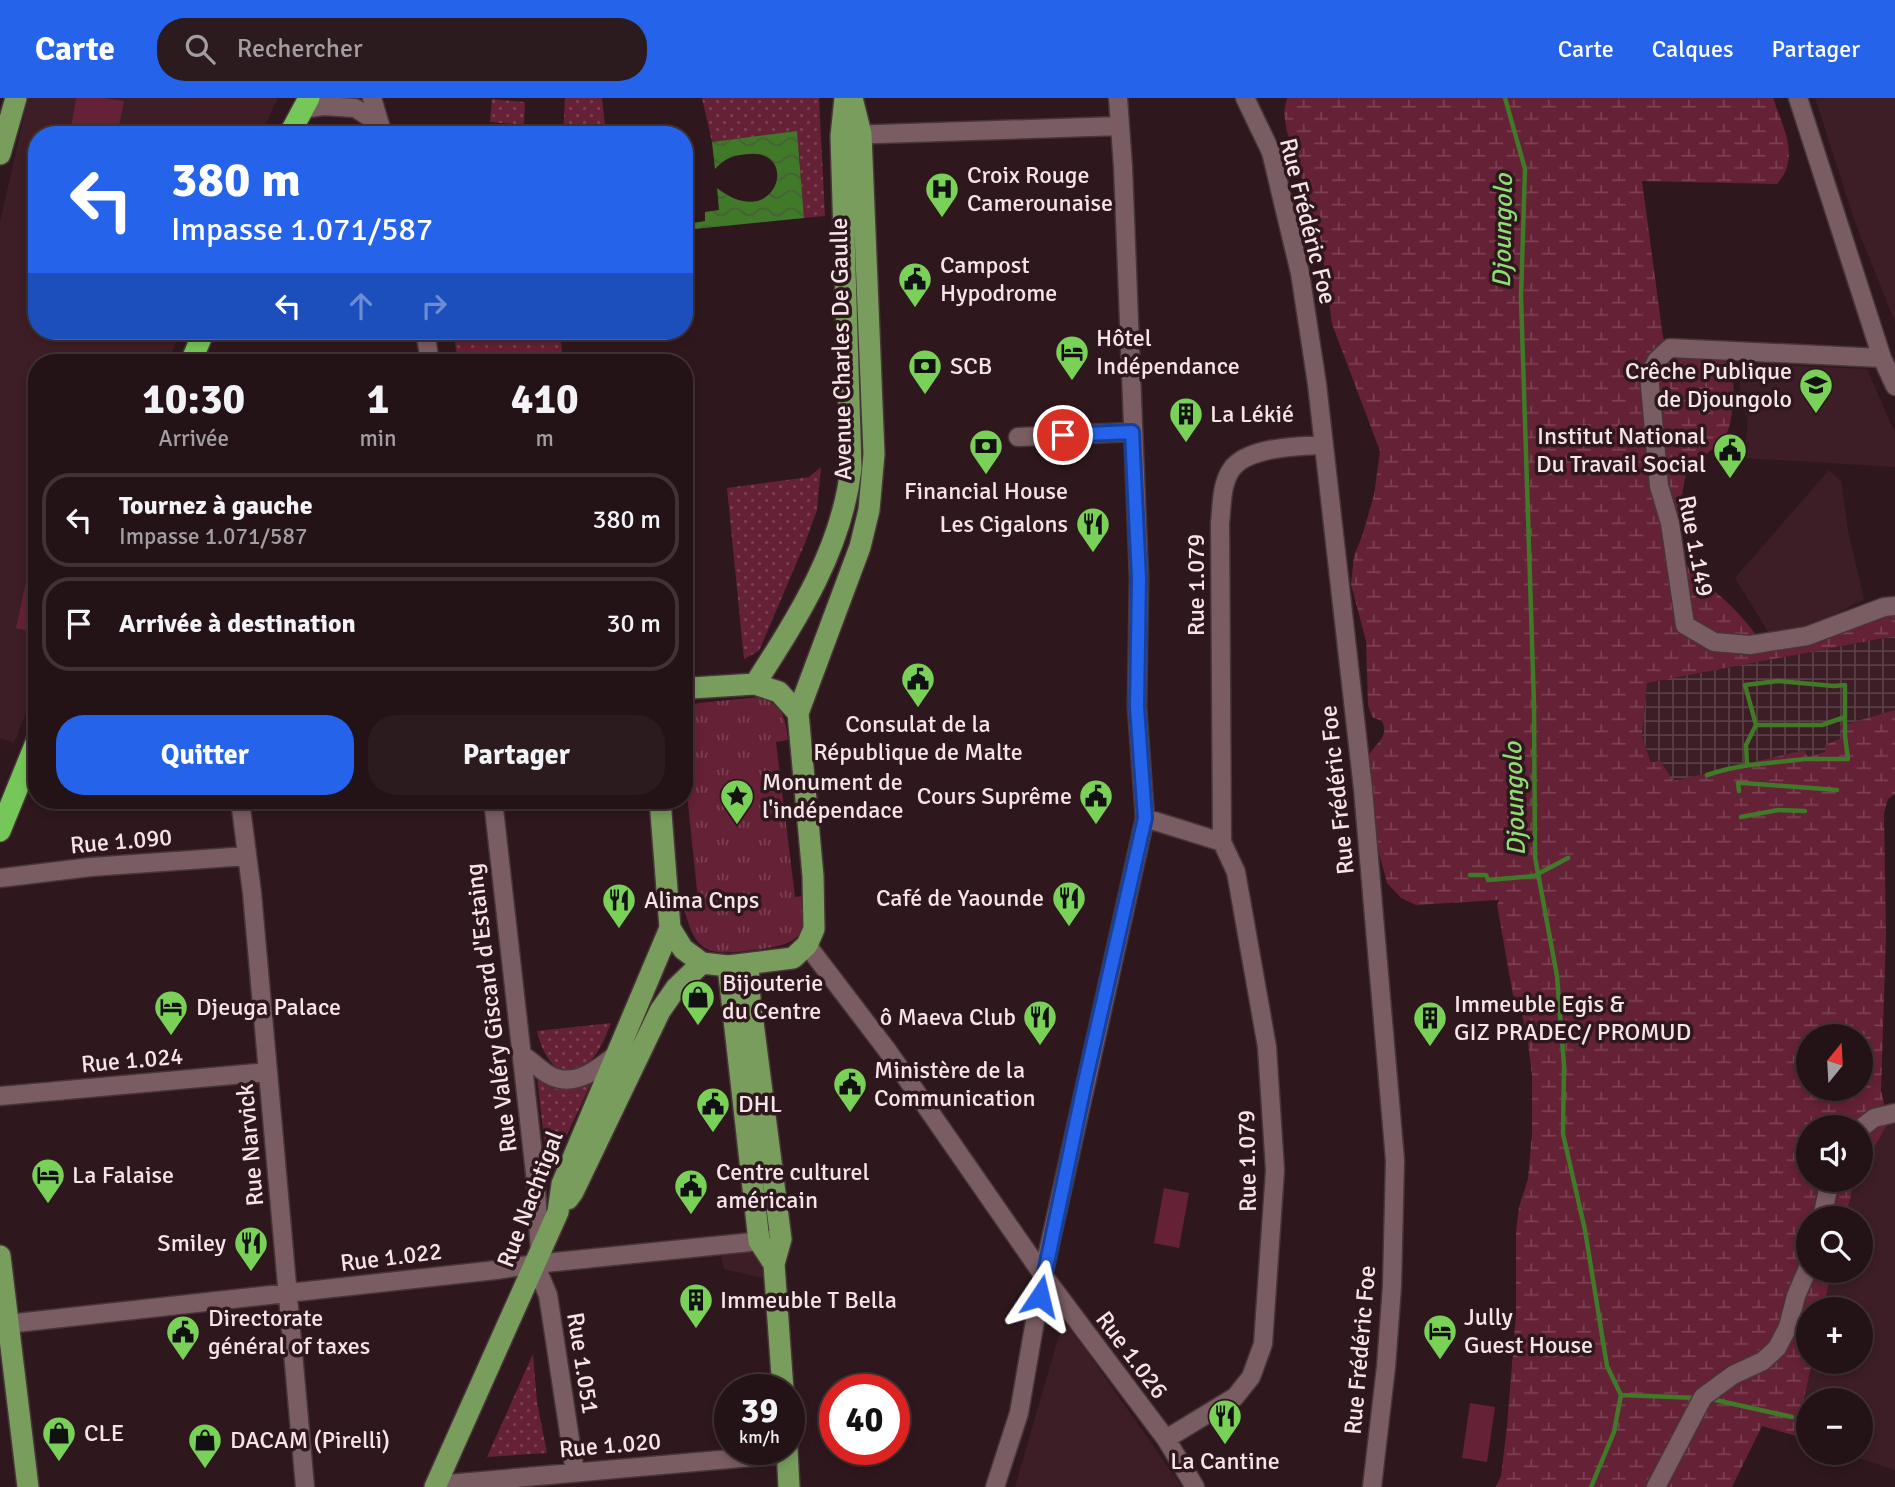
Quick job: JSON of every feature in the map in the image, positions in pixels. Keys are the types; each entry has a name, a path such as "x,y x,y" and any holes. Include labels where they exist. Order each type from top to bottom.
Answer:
{"highway":[{"path":"294,126 306,103"},
{"path":"3,821 28,761"}],"main road":[{"path":"0,154 16,98"},
{"name":"Avenue Charles De Gaulle","path":"798,713 860,547 869,510 874,454 851,135 845,98"},
{"name":"Avenue Charles De Gaulle","path":"755,684 817,582 848,499 851,468 852,98"},
{"path":"661,809 670,928 683,949 702,963 738,965 793,958 807,945 814,929 813,876 798,713 779,692 755,684 693,688"},
{"name":"Rue Nachtigal","path":"436,1486 558,1212 562,1184 670,928"},
{"path":"558,1212 573,1192 660,1011 676,988 702,963"},
{"path":"738,965 750,999 781,1239 774,1264 782,1374"},
{"path":"738,965 759,1241 774,1264"},
{"path":"0,1256 6,1324 28,1487"},
{"path":"788,1465 789,1487"}],"street":[{"path":"372,98 381,126"},
{"path":"995,1487 1019,1413 1043,1275 1145,818 1137,707 1139,578 1118,98"},
{"name":"Rue Frédéric Foe","path":"1245,98 1271,152 1300,273 1317,384 1363,789 1395,1160 1392,1286 1372,1487"},
{"path":"1798,98 1882,358 1895,386"},
{"path":"306,103 355,108 378,126"},
{"path":"851,135 1120,127"},
{"name":"Rue 1.149","path":"1882,358 1670,348 1657,360 1649,375 1659,486 1670,523 1685,625 1714,642 1750,645 1807,636 1884,607 1895,606"},
{"path":"1018,437 1132,432"},
{"name":"Rue 1.079","path":"1166,1439 1235,1397 1251,1377 1263,1344 1275,1170 1267,1047 1236,872 1222,842 1220,523 1224,485 1232,468 1258,453 1290,446 1323,445"},
{"name":"Rue Narvick","path":"241,809 305,1487"},
{"name":"Rue Valéry Giscard d'Estaing","path":"494,809 535,1173 537,1258"},
{"path":"1145,818 1222,842"},
{"name":"Rue 1.090","path":"0,878 92,867 247,856"},
{"name":"Rue 1.026","path":"807,945 887,1049 1043,1275 1166,1439 1195,1487"},
{"path":"523,1055 551,1076 565,1080 587,1075 618,1053"},
{"name":"Rue 1.024","path":"0,1097 268,1072"},
{"path":"1873,1119 1895,1113"},
{"name":"Rue 1.022","path":"6,1324 496,1270 537,1258 781,1239"},
{"name":"Rue 1.051","path":"537,1258 548,1296 575,1472"},
{"path":"1656,1487 1703,1397 1733,1375 1763,1361 1777,1348 1788,1327 1802,1283"},
{"name":"Rue 1.020","path":"436,1486 714,1458"}],"shaded area":[{"path":"28,98 278,98 265,126 28,126 28,340 177,340 171,354 28,354 28,708 14,743 0,738 0,222"},
{"path":"1815,98 1895,98 1895,322 1856,225"},
{"name":"Crêche Publique de Djoungolo","path":"1749,364 1867,369 1895,433 1895,467 1744,458 1748,419 1740,396 1740,372"},
{"path":"1829,470 1841,481 1848,531 1864,599 1791,638 1769,633 1735,578"},
{"path":"1895,636 1895,710 1840,726 1842,738 1825,745 1826,752 1808,757 1804,750 1673,781 1660,760 1651,763 1642,736 1647,683"},
{"path":"1888,1123 1895,1124 1895,1470 1873,1463 1873,1388 1806,1388 1809,1374 1873,1374 1873,1297 1826,1297 1829,1283 1873,1283 1873,1206 1848,1206 1852,1192 1873,1192 1873,1150"},
{"path":"759,1245 767,1279 724,1269 719,1247"},
{"path":"1063,1321 1083,1346 1182,1487 1015,1487"}],"green space":[{"path":"76,98 124,101 119,126 71,126"},
{"path":"565,98 602,98 605,126 563,126"},
{"path":"702,98 819,98 825,216 804,218 797,132 712,142"},
{"path":"1287,98 1773,98 1785,131 1788,163 1777,184 1642,181 1665,343 1731,360 1732,368 1733,400 1728,431 1720,442 1691,466 1683,487 1681,552 1693,573 1727,602 1764,645 1895,615 1895,636 1647,683 1642,736 1651,763 1660,760 1673,781 1804,750 1808,757 1825,752 1825,745 1842,738 1840,726 1895,710 1895,794 1888,799 1884,813 1886,934 1881,1090 1888,1123 1873,1150 1873,1115 1796,1115 1796,1192 1852,1192 1848,1206 1796,1206 1796,1283 1829,1283 1826,1297 1796,1297 1796,1374 1809,1374 1806,1388 1796,1388 1796,1436 1762,1426 1732,1487 1496,1487 1501,1476 1507,1426 1516,1314 1516,1232 1519,1207 1528,1179 1532,1133 1532,1075 1527,1035 1521,1011 1513,995 1497,905 1499,900 1416,905 1401,898 1387,883 1376,842 1367,761 1382,738 1384,728 1382,721 1372,717 1368,705 1366,641 1351,584 1354,556 1374,495 1380,451 1332,324 1321,241 1287,132 1284,113"},
{"path":"492,99 525,102 524,125 490,122"},
{"path":"454,340 561,340 562,354 457,354"},
{"path":"821,467 817,510 805,543 759,651 744,659 727,488 809,477"},
{"path":"28,573 28,631 16,628"},
{"path":"760,697 774,704 782,713 788,740 776,742 795,897 804,896 805,911 801,932 789,943 740,952 717,952 701,945 689,926 685,911 699,909 689,809 693,809 693,706"},
{"path":"611,1023 596,1054 583,1068 573,1072 565,1072 550,1061 537,1031"},
{"path":"537,1076 551,1085 565,1089 578,1087 593,1079 548,1176"},
{"path":"1164,1188 1189,1193 1179,1248 1154,1243"},
{"path":"533,1354 537,1402 547,1453 487,1457"},
{"path":"1470,1403 1495,1407 1487,1462 1462,1458"}],"water":[{"path":"797,131 804,218 694,229 693,223 705,221 705,212 719,210 717,188 737,200 754,202 767,196 775,187 777,175 774,164 765,156 739,155 722,162 715,169 712,142"}],"waterway":[{"name":"Djoungolo","path":"1505,98 1525,169 1521,297 1534,704 1535,857 1557,976 1564,1065 1563,1134 1585,1230 1607,1366 1621,1395 1614,1432 1591,1487"},
{"path":"1707,775 1750,765 1805,759 1848,759 1845,685 1778,681 1745,685 1756,725 1746,745 1747,765"},
{"path":"1756,725 1822,725 1845,717"},
{"path":"1739,791 1738,783 1837,790"},
{"path":"1741,817 1778,810 1805,811"},
{"path":"1470,875 1486,875 1488,880 1534,876 1568,858"},
{"path":"1621,1395 1699,1398"},
{"path":"1711,1399 1792,1417"}],"place":[{"name":"Croix Rouge Camerounaise","path":"942,219"},
{"name":"Campost Hypodrome","path":"915,309"},
{"name":"Hôtel Indépendance","path":"1072,382"},
{"name":"SCB","path":"925,396"},
{"name":"Crêche Publique de Djoungolo","path":"1816,415"},
{"name":"La Lékié","path":"1186,444"},
{"name":"Financial House","path":"986,476"},
{"name":"Institut National Du Travail Social","path":"1730,480"},
{"name":"Les Cigalons","path":"1093,554"},
{"name":"Consulat de la République de Malte","path":"918,709"},
{"name":"Monument de l'indépendace","path":"737,826"},
{"name":"Cours Suprême","path":"1096,826"},
{"name":"Café de Yaounde","path":"1069,928"},
{"name":"Alima Cnps","path":"619,930"},
{"name":"Bijouterie du Centre","path":"698,1027"},
{"name":"Djeuga Palace","path":"171,1037"},
{"name":"ô Maeva Club","path":"1040,1047"},
{"name":"Immeuble Egis & GIZ PRADEC/ PROMUD","path":"1430,1048"},
{"name":"Ministère de la Communication","path":"850,1114"},
{"name":"DHL","path":"713,1134"},
{"name":"La Falaise","path":"48,1205"},
{"name":"Centre culturel américain","path":"691,1216"},
{"name":"Smiley","path":"251,1273"},
{"name":"Immeuble T Bella","path":"696,1330"},
{"name":"Jully Guest House","path":"1440,1361"},
{"name":"Directorate général of taxes","path":"183,1362"},
{"name":"La Cantine","path":"1225,1446"},
{"name":"CLE","path":"59,1463"},
{"name":"DACAM (Pirelli)","path":"205,1470"}],"route":[{"path":"1040,1296 1145,818 1137,707 1139,578 1132,432 1063,435"}]}
